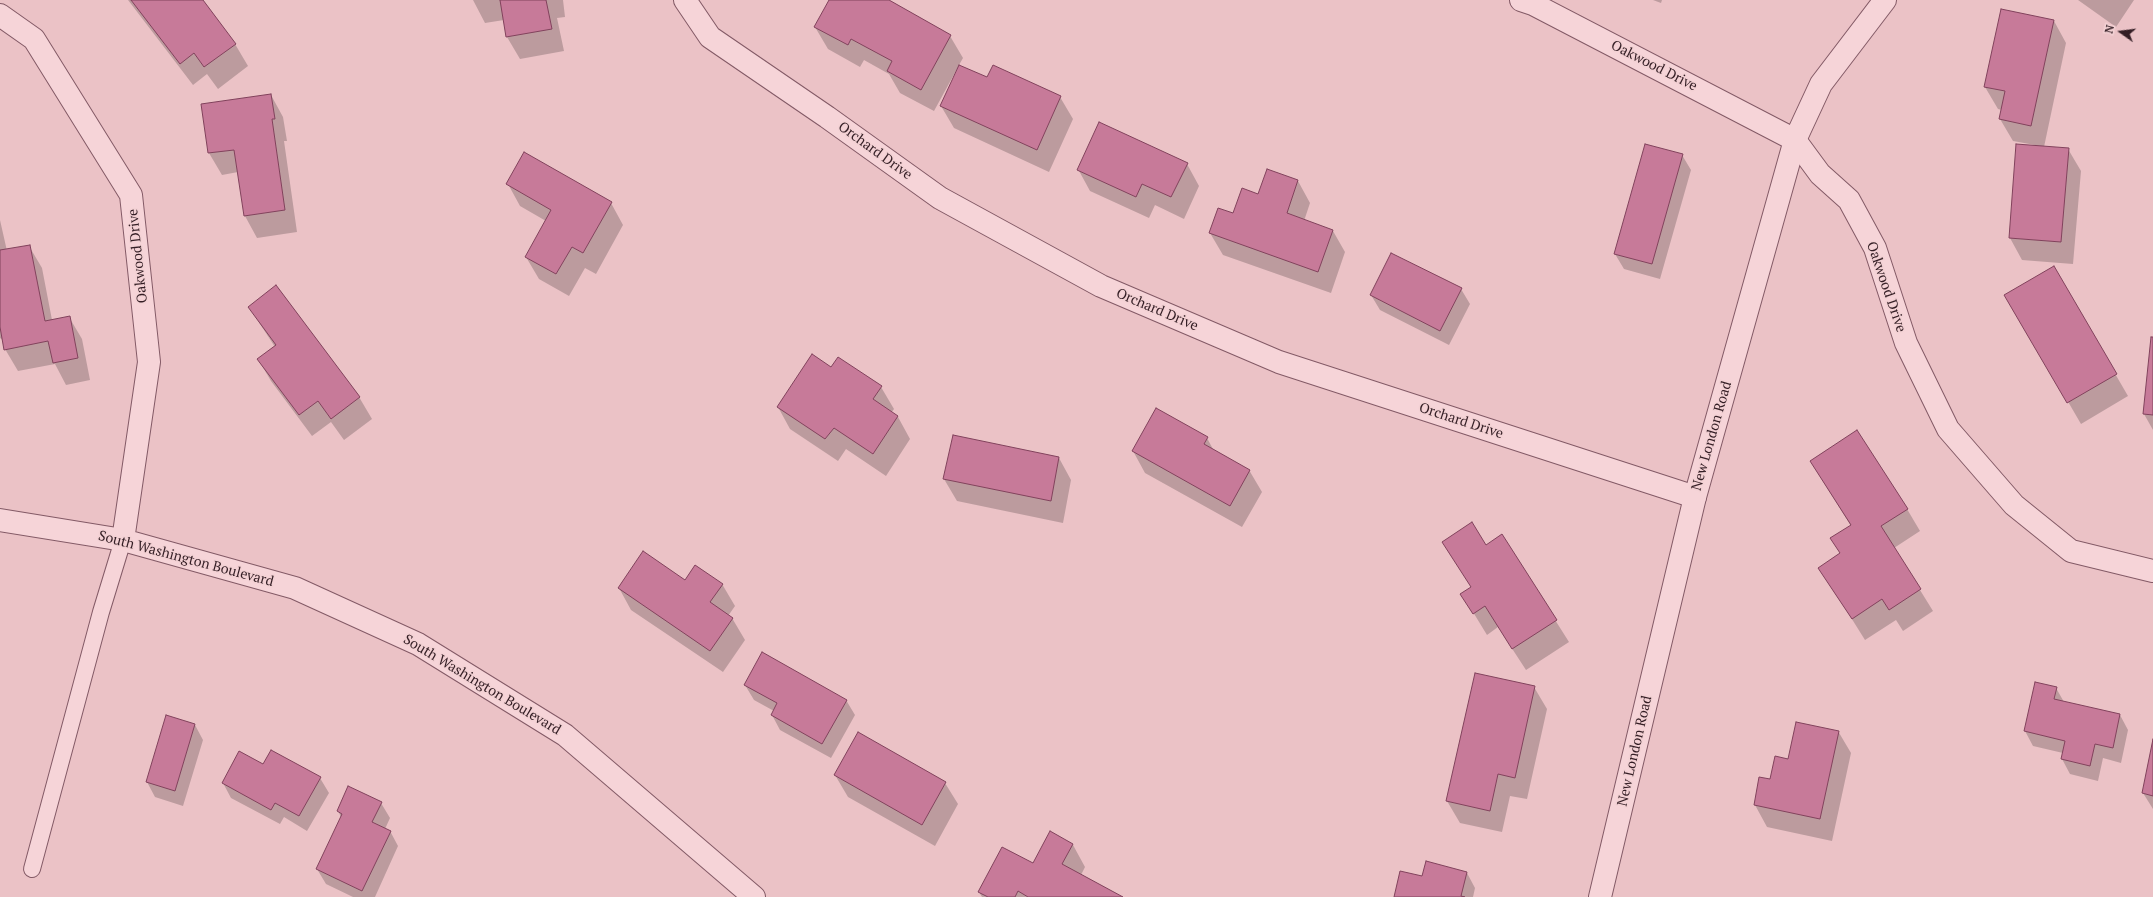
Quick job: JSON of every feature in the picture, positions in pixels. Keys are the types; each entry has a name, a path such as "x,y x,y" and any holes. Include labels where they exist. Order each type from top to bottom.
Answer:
{"street":[{"name":"Orchard Drive","path":"685,0 710,37 827,117 940,198 1101,286 1279,362 1695,497"},
{"name":"Oakwood Drive","path":"1521,0 1533,4 1795,140 1820,174 1849,200 1875,248 1906,343 1948,429 2014,505 2071,550 2153,571"},
{"name":"New London Road","path":"1600,897 1695,497 1795,140 1821,84 1885,0"},
{"name":"Oakwood Drive","path":"0,15 34,39 131,195 148,362 123,540"},
{"name":"South Washington Boulevard","path":"0,520 123,540 295,588 418,644 565,735 754,897"}],"lane":[{"path":"32,869 97,627 123,540"}],"building":[{"path":"131,0 203,0 236,44 204,67 194,53 180,64"},
{"path":"500,0 546,0 552,29 506,37"},
{"path":"829,0 889,0 951,35 921,90 887,71 892,61 851,39 848,45 814,27"},
{"path":"2001,9 2054,20 2031,126 1999,119 2005,91 1984,87"},
{"path":"959,65 987,77 993,65 1061,96 1037,150 940,106"},
{"path":"271,94 275,119 272,119 285,210 244,216 234,150 208,153 201,104"},
{"path":"1099,122 1188,163 1171,197 1142,184 1136,197 1077,170"},
{"path":"1645,144 1683,154 1652,264 1614,254"},
{"path":"2016,144 2069,148 2061,242 2009,238"},
{"path":"524,152 612,202 583,253 572,247 556,274 525,257 551,210 506,184"},
{"path":"1267,169 1298,180 1287,213 1333,230 1318,272 1209,233 1218,208 1233,213 1242,188 1258,194"},
{"path":"30,245 45,321 70,316 78,358 53,363 48,341 4,350 0,327 0,250"},
{"path":"1391,253 1462,288 1440,331 1370,295"},
{"path":"2054,266 2117,374 2067,403 2004,295"},
{"path":"276,285 360,397 331,419 318,401 299,415 257,359 276,345 248,307"},
{"path":"2151,337 2153,337 2153,415 2143,414"},
{"path":"812,354 831,367 838,357 882,386 873,399 898,416 873,454 834,428 825,439 777,407"},
{"path":"1156,408 1208,437 1204,444 1250,470 1230,506 1132,451"},
{"path":"1857,430 1908,509 1881,526 1921,589 1889,610 1882,599 1852,619 1818,568 1840,553 1830,538 1851,525 1810,461"},
{"path":"953,435 1059,457 1051,501 943,479"},
{"path":"1472,522 1486,545 1502,534 1557,620 1512,649 1485,606 1473,614 1460,594 1471,587 1442,542"},
{"path":"643,551 685,580 695,565 723,584 710,602 733,618 710,651 618,588"},
{"path":"762,652 847,700 822,744 771,715 777,703 744,685"},
{"path":"1475,673 1535,686 1515,778 1498,774 1490,811 1446,801"},
{"path":"2035,682 2057,687 2054,699 2120,714 2113,748 2095,744 2090,766 2061,759 2065,741 2024,731"},
{"path":"166,715 195,724 175,791 146,782"},
{"path":"1796,722 1839,731 1820,819 1754,805 1759,777 1770,779 1775,756 1788,759"},
{"path":"858,732 946,782 922,825 834,775"},
{"path":"2153,739 2153,796 2142,793"},
{"path":"271,750 321,777 299,816 275,803 271,810 222,783 239,751 263,764"},
{"path":"348,786 382,802 372,822 391,831 362,891 316,869 342,814 337,811"},
{"path":"1050,831 1073,844 1062,864 1123,897 1028,897 1018,891 1015,897 988,897 978,892 1002,847 1033,863"},
{"path":"1426,861 1467,872 1461,896 1465,897 1394,897 1400,871 1422,876"}]}
